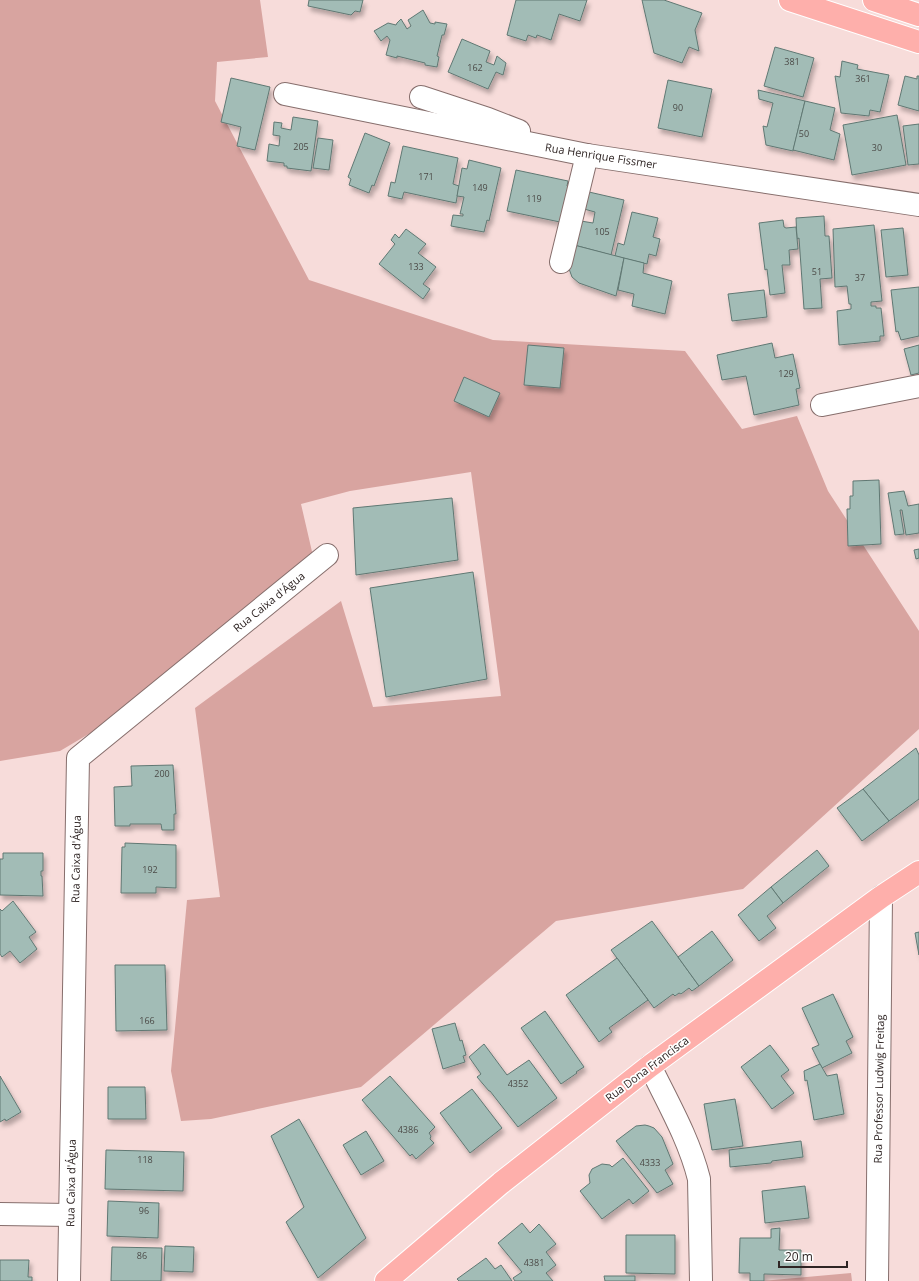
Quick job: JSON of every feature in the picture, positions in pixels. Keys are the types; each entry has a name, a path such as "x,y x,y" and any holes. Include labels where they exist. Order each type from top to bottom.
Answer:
{"main road":[{"path":"790,0 919,42"},
{"path":"874,0 919,15"},
{"name":"Rua Dona Francisca","path":"386,1281 501,1183 650,1066 881,897 919,872"}],"street":[{"name":"Rua Henrique Fissmer","path":"285,94 587,155 919,205"},
{"path":"421,97 514,129 556,149"},
{"path":"561,262 587,155"},
{"path":"822,406 919,386"},
{"name":"Rua Caixa d'Água","path":"69,1281 78,758 327,555"},
{"name":"Rua Professor Ludwig Freitag","path":"877,1281 881,897"},
{"path":"650,1066 688,1143 700,1179 701,1281"},
{"path":"0,1214 70,1215"}],"shaded area":[{"path":"0,0 260,0 268,57 217,62 215,101 309,280 493,340 685,351 742,429 797,416 828,491 919,631 919,729 743,889 556,921 361,1087 211,1119 181,1121 171,1071 187,900 220,897 195,708 341,601 373,707 501,696 471,472 350,491 301,504 313,556 114,719 60,751 0,761"},
{"path":"851,1273 852,1281 762,1281"}],"building":[{"path":"309,0 363,0 360,12 355,11 351,15 308,6"},
{"path":"516,0 587,0 580,21 559,14 551,40 537,35 536,38 528,35 526,41 507,35"},
{"path":"642,0 664,0 702,13 695,30 699,51 689,47 682,63 654,53"},
{"path":"423,10 430,23 435,24 435,22 447,24 444,35 442,35 437,56 439,57 437,67 425,65 425,63 397,56 397,58 386,55 390,40 387,36 381,41 374,31 388,23 396,25 401,19 407,29 411,26 408,20"},
{"path":"462,39 490,51 486,62 494,65 497,56 506,63 503,75 496,72 488,89 448,72"},
{"path":"775,47 814,58 803,97 764,86"},
{"path":"842,61 858,65 857,69 889,75 880,112 870,110 869,116 841,113 835,76 840,77"},
{"path":"905,76 917,79 917,76 919,76 919,111 898,105"},
{"path":"231,78 270,87 255,150 237,146 241,127 221,122"},
{"path":"668,80 712,89 702,137 658,128"},
{"path":"758,90 805,101 793,151 766,145 763,126 767,127 773,103 759,99"},
{"path":"805,101 835,108 830,130 840,134 834,160 793,150"},
{"path":"897,115 906,165 852,175 843,125"},
{"path":"293,117 318,121 311,171 287,168 287,166 284,166 284,163 267,161 269,144 279,146 280,136 273,135 274,122 282,123 281,128 291,130"},
{"path":"919,124 919,164 908,165 903,126"},
{"path":"365,133 390,143 374,186 372,185 369,193 349,185 351,179 348,177"},
{"path":"318,138 333,140 329,170 313,168"},
{"path":"403,146 458,158 453,184 459,186 456,203 404,192 402,199 388,196 391,182 395,183"},
{"path":"469,160 501,168 489,221 487,220 484,232 451,226 453,215 463,216 463,214 460,214 464,197 457,196 462,168 467,169"},
{"path":"516,170 568,181 567,186 569,187 560,222 507,211"},
{"path":"589,192 624,200 611,255 574,245 581,221 593,223 595,212 584,209"},
{"path":"632,212 658,218 653,237 660,239 656,256 649,254 647,264 615,256 618,243 624,245"},
{"path":"824,216 825,236 829,236 832,278 820,279 822,308 804,309 799,238 797,239 796,218"},
{"path":"783,220 784,227 796,227 798,249 789,250 790,265 782,265 785,293 770,295 759,223"},
{"path":"874,225 882,301 871,302 871,306 881,308 884,336 880,336 880,341 839,345 837,311 851,309 851,304 849,304 847,286 835,287 833,229"},
{"path":"903,228 908,275 886,277 881,230"},
{"path":"406,229 426,244 418,253 436,267 423,284 430,289 423,299 379,264 395,244 391,240 395,234 399,238"},
{"path":"574,245 624,258 616,296 579,283 572,277 568,266"},
{"path":"624,258 644,263 643,273 672,281 665,314 632,306 634,294 618,290"},
{"path":"919,287 919,336 901,340 898,331 896,332 891,290"},
{"path":"764,290 767,317 732,321 728,294"},
{"path":"772,343 775,358 793,354 800,388 796,389 799,405 754,415 746,376 722,380 717,355"},
{"path":"528,345 564,348 560,388 524,385"},
{"path":"919,345 919,373 911,375 904,349"},
{"path":"464,377 500,393 489,417 454,401"},
{"path":"879,480 881,544 848,546 847,509 850,509 850,496 853,496 853,481"},
{"path":"904,491 908,506 919,504 919,533 906,535 902,510 900,510 904,534 895,535 888,493"},
{"path":"452,498 458,560 356,575 353,508"},
{"path":"919,549 919,558 916,559 914,550"},
{"path":"473,572 487,679 386,697 370,588"},
{"path":"916,748 919,755 919,799 889,821 863,789"},
{"path":"173,765 176,814 174,814 174,830 162,830 161,824 130,824 130,826 115,826 114,787 132,786 131,766"},
{"path":"863,789 889,821 862,841 837,808"},
{"path":"125,843 176,845 176,888 156,887 156,893 121,893 122,847 125,847"},
{"path":"817,850 829,866 783,903 771,887"},
{"path":"3,853 43,853 43,871 41,871 41,876 43,896 0,895 0,859 3,859"},
{"path":"771,887 783,903 767,916 776,928 759,941 738,915"},
{"path":"13,901 36,932 29,937 37,949 20,963 10,951 2,957 0,954 0,909 2,911"},
{"path":"652,921 699,986 692,991 689,988 681,994 679,993 675,996 673,994 654,1008 611,950"},
{"path":"712,931 733,960 699,986 678,957"},
{"path":"919,932 919,955 915,933"},
{"path":"617,958 648,1000 609,1028 612,1032 599,1042 566,995"},
{"path":"115,965 165,965 167,1030 116,1031"},
{"path":"833,994 853,1037 846,1041 852,1053 822,1068 812,1048 819,1045 802,1008"},
{"path":"545,1011 584,1067 561,1084 521,1028"},
{"path":"455,1023 466,1055 463,1056 465,1062 443,1069 432,1029"},
{"path":"484,1044 507,1075 529,1060 557,1098 518,1127 477,1077 481,1074 469,1057"},
{"path":"770,1045 789,1070 781,1076 794,1093 772,1109 741,1067"},
{"path":"820,1064 827,1076 837,1074 844,1114 814,1120 804,1071"},
{"path":"0,1076 21,1112 6,1121 5,1119 0,1122"},
{"path":"390,1076 435,1127 429,1133 431,1136 430,1139 434,1143 416,1159 412,1154 410,1156 362,1100"},
{"path":"108,1087 145,1087 146,1119 108,1119"},
{"path":"472,1089 502,1128 470,1153 440,1113"},
{"path":"735,1099 743,1146 712,1150 704,1104"},
{"path":"299,1119 366,1238 318,1278 286,1222 304,1207 271,1136"},
{"path":"645,1125 654,1128 662,1137 673,1164 665,1170 673,1184 657,1193 616,1141 636,1126"},
{"path":"366,1131 384,1161 361,1175 343,1145"},
{"path":"801,1141 803,1157 772,1161 771,1163 730,1167 729,1150"},
{"path":"106,1150 184,1152 183,1191 105,1189"},
{"path":"623,1158 649,1191 633,1204 629,1199 602,1219 580,1191 590,1183 589,1175 592,1169 602,1164 610,1165 612,1167"},
{"path":"805,1186 809,1218 765,1223 762,1191"},
{"path":"108,1201 159,1203 158,1238 107,1236"},
{"path":"522,1223 530,1233 539,1224 556,1244 546,1252 556,1265 546,1273 553,1281 515,1281 513,1278 522,1272 498,1243"},
{"path":"780,1228 779,1250 801,1250 801,1275 764,1274 764,1281 750,1281 750,1273 739,1273 740,1238 771,1238 771,1229"},
{"path":"626,1235 675,1235 675,1274 626,1273"},
{"path":"165,1246 194,1247 193,1272 164,1271"},
{"path":"112,1247 162,1248 161,1281 111,1281"},
{"path":"486,1258 495,1269 501,1265 512,1281 459,1281 457,1279"},
{"path":"0,1260 29,1260 28,1277 32,1277 32,1281 0,1281"},
{"path":"604,1276 635,1276 635,1281 605,1281"}]}
